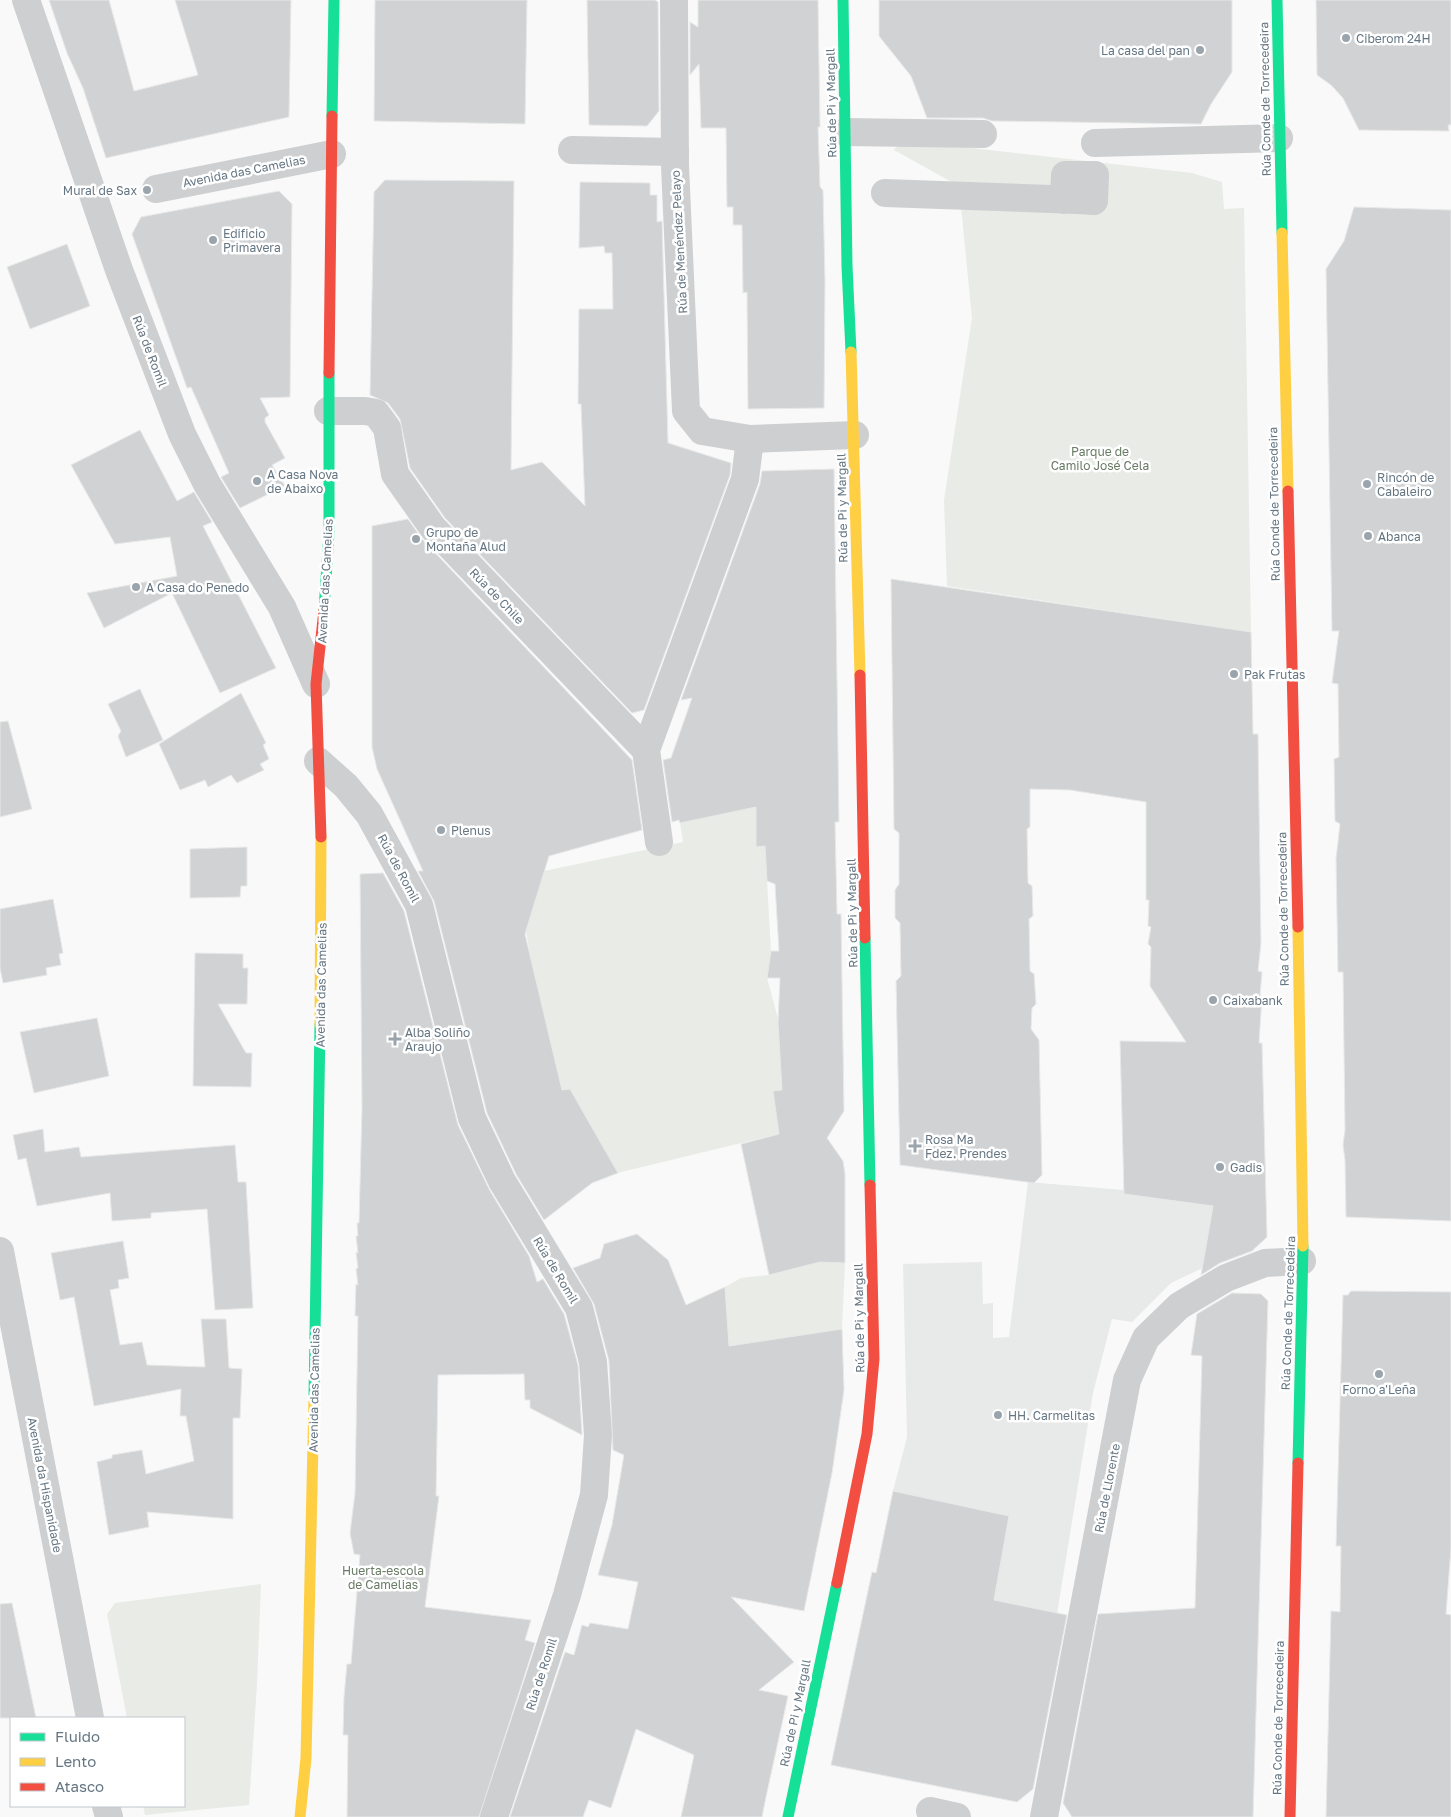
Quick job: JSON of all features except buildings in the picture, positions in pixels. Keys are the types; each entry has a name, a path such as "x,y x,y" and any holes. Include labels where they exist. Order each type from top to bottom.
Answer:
{"main road":[{"name":"Avenida das Camelias","path":"300,1817 306,1758 311,1589 322,886 316,684 323,631 329,533 328,411 334,0"},
{"name":"Rúa de Pi y Margall","path":"788,1817 867,1434 873,1374 855,435 847,266 843,0"},
{"name":"Rúa Conde de Torrecedeira","path":"1277,0 1304,1212 1290,1817"}],"street":[{"name":"Rúa de Romil","path":"26,0 119,270 182,434 208,484 282,608 316,684"},
{"name":"Rúa de Menéndez Pelayo","path":"674,0 675,152 686,411 702,431 750,439"},
{"path":"845,126 984,134"},
{"path":"1095,143 1279,138"},
{"path":"572,150 675,152"},
{"name":"Avenida das Camelias","path":"156,189 332,154"},
{"path":"885,193 1064,200"},
{"name":"Rúa de Chile","path":"328,411 365,411 376,413 387,428 395,474 433,528 646,750"},
{"path":"659,842 646,750 745,479 750,439 855,435"},
{"name":"Rúa de Romil","path":"318,761 346,786 369,814 419,906 472,1118 502,1181 579,1308 593,1362 598,1435 594,1495 567,1595 494,1817"},
{"name":"Avenida da Hispanidade","path":"0,1252 90,1717"},
{"name":"Rúa de Llorente","path":"1044,1817 1127,1380 1146,1338 1179,1306 1226,1278 1265,1263 1302,1261"},
{"path":"930,1811 957,1817"}],"shaded area":[{"name":"HH. Carmelitas","path":"1028,1182 1124,1190 1130,1195 1213,1206 1211,1264 1171,1283 1132,1322 1112,1319 1093,1393 1057,1614 994,1600 1008,1516 893,1491 907,1437 903,1264 982,1262 983,1304 993,1303 993,1338 1009,1337"}],"green space":[{"name":"Parque de Camilo José Cela","path":"901,140 1192,173 1222,182 1224,209 1244,208 1251,632 947,586 944,500 972,318 959,186 894,150"},
{"path":"756,807 756,846 765,846 771,951 767,978 779,1022 780,1057 810,1057 779,1134 617,1173 570,1089 562,1090 534,977 526,931 544,871 683,842 680,823"},
{"path":"818,1261 845,1263 842,1329 729,1346 725,1287 741,1278 769,1275"},
{"path":"261,1584 249,1805 145,1815 143,1807 185,1807 185,1717 127,1717 107,1614 115,1603"}],"traffic: fast":[{"path":"332,116 334,0"},
{"path":"843,0 847,266 851,352"},
{"path":"1277,0 1282,233"},
{"path":"324,610 329,533 329,373"},
{"path":"865,938 870,1185"},
{"path":"314,1397 320,1025"},
{"path":"1298,1463 1303,1246"},
{"path":"788,1817 837,1583"}],"traffic: slow":[{"path":"1282,233 1288,491"},
{"path":"851,352 860,675"},
{"path":"320,1025 321,837"},
{"path":"1298,927 1303,1246"},
{"path":"300,1817 306,1758 314,1397"}],"traffic: jam":[{"path":"329,373 332,116"},
{"path":"1288,491 1298,927"},
{"path":"321,837 316,684 324,610"},
{"path":"860,675 865,938"},
{"path":"837,1583 867,1434 874,1359 870,1185"},
{"path":"1290,1817 1298,1463"}],"place":[{"name":"Ciberom 24H","path":"1346,38"},
{"name":"La casa del pan","path":"1200,50"},
{"name":"Mural de Sax","path":"147,190"},
{"name":"Edificio Primavera","path":"213,240"},
{"name":"A Casa Nova de Abaixo","path":"257,481"},
{"name":"Rincón de Cabaleiro","path":"1367,484"},
{"name":"Abanca","path":"1368,536"},
{"name":"Grupo de Montaña Alud","path":"416,539"},
{"name":"A Casa do Penedo","path":"136,587"},
{"name":"Pak Frutas","path":"1234,674"},
{"name":"Plenus","path":"441,830"},
{"name":"Caixabank","path":"1213,1000"},
{"name":"Alba Soliño Araujo","path":"395,1039"},
{"name":"Rosa Mª Fdez. Prendes","path":"915,1146"},
{"name":"Gadis","path":"1220,1167"},
{"name":"Forno a'Leña","path":"1379,1374"},
{"name":"HH. Carmelitas","path":"998,1415"}],"park label":[{"name":"Huerta-escola de Camelias","path":"383,1577"}]}
